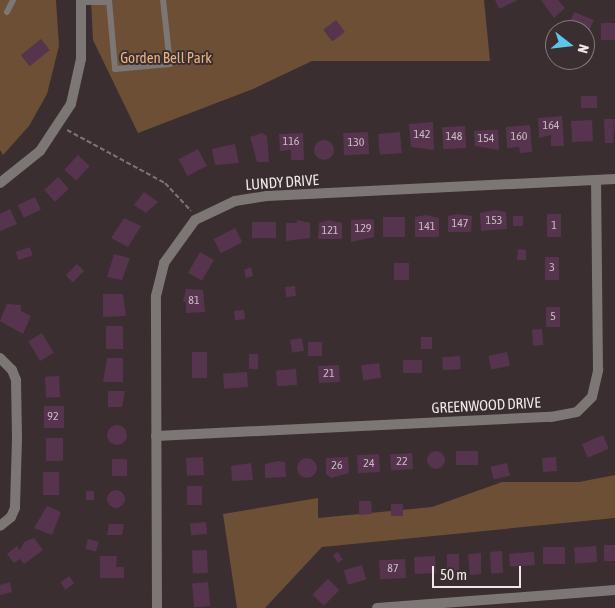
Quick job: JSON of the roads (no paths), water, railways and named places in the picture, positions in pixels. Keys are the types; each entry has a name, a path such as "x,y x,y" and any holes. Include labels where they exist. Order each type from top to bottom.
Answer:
{"street":[{"path":"0,183 32,160 60,125 79,72 81,1"},
{"name":"LUNDY DRIVE","path":"157,608 156,436 159,279 172,247 195,220 235,201 267,196 615,179"},
{"name":"GREENWOOD DRIVE","path":"156,436 551,417 577,412 592,397 598,370 596,180"},
{"path":"0,358 12,370 17,393 15,508 11,517 0,526"},
{"path":"377,608 615,590"}],"lane":[{"path":"7,12 13,0"},
{"path":"81,1 108,1 115,69 170,64 163,0"}],"park label":[{"name":"Gorden Bell Park","path":"166,58"}]}
